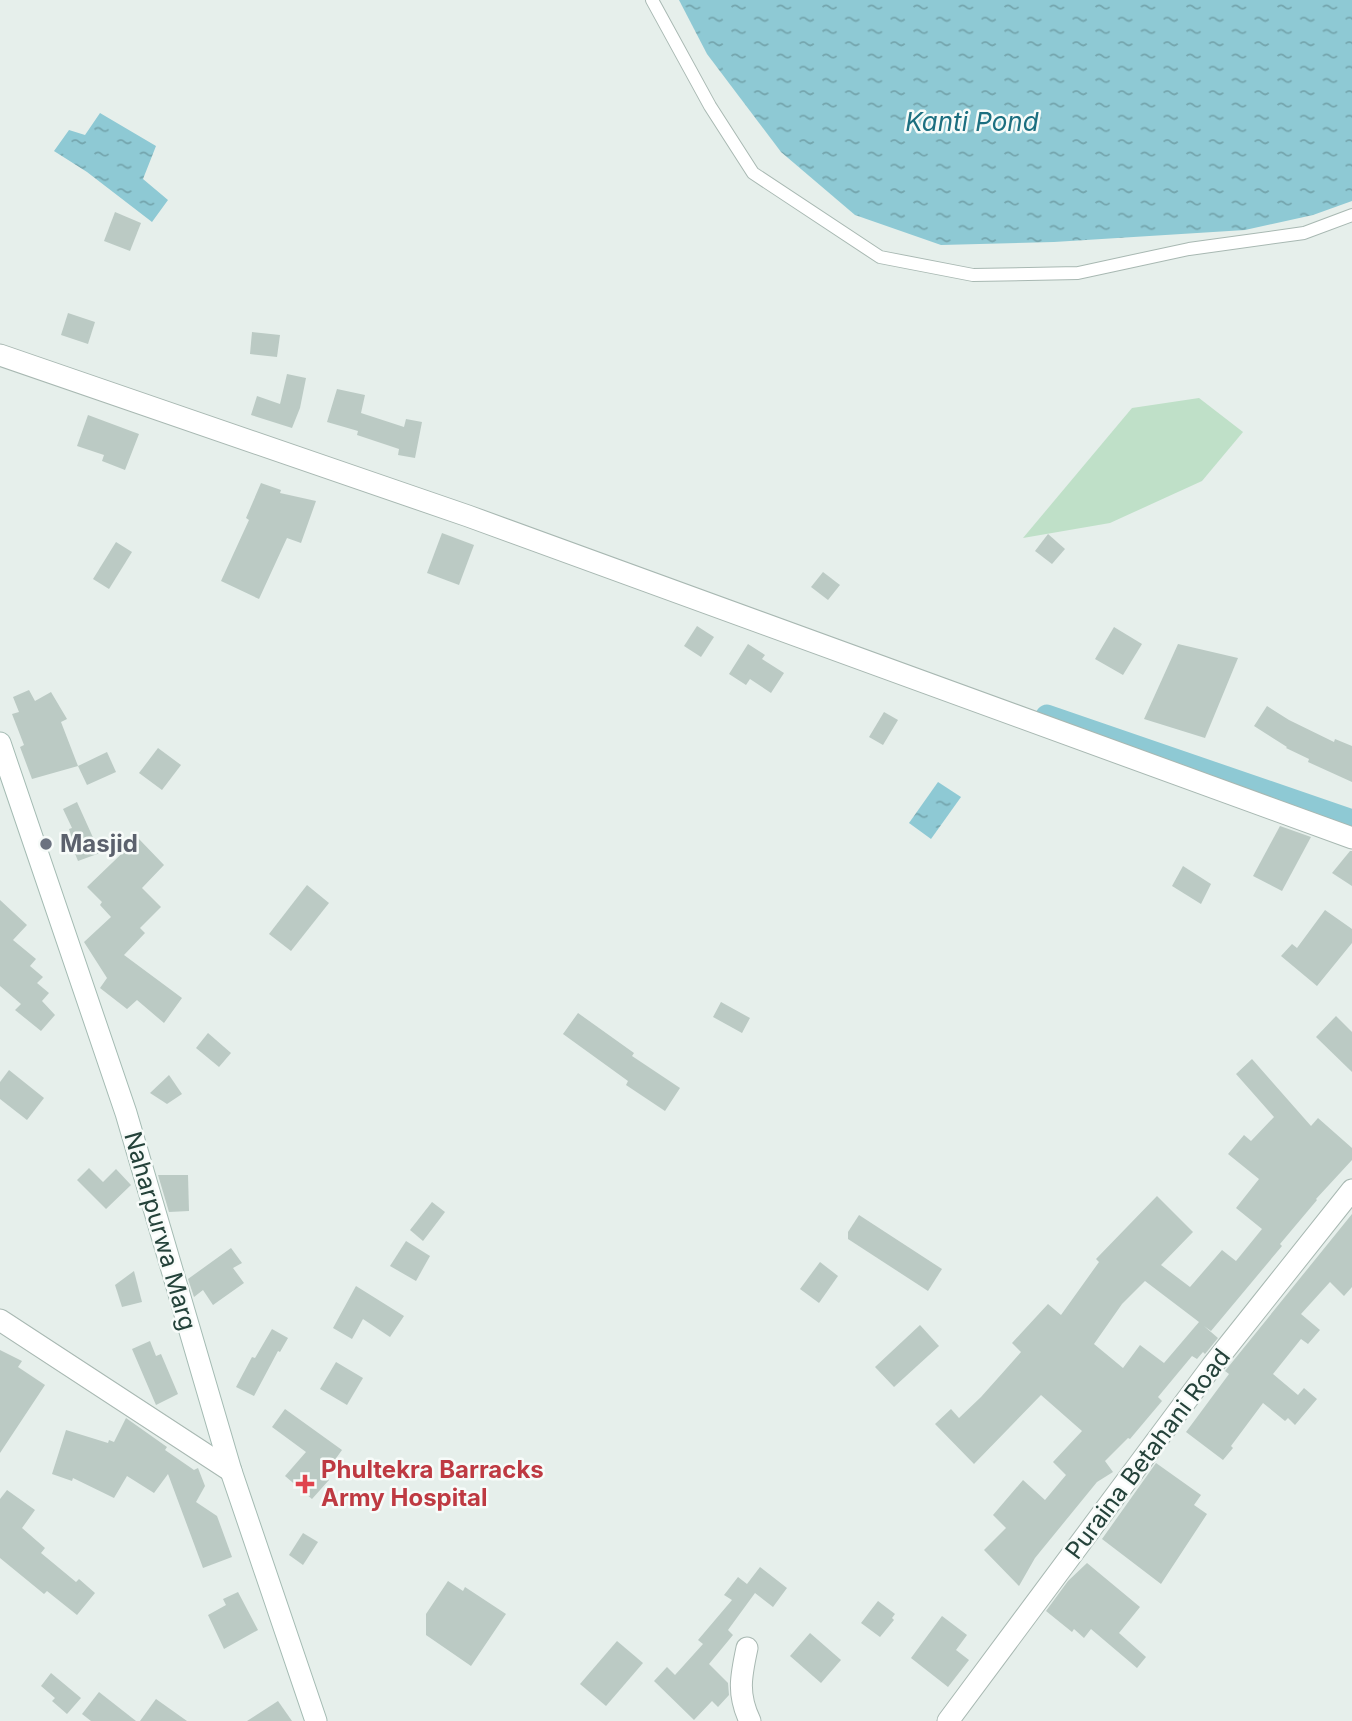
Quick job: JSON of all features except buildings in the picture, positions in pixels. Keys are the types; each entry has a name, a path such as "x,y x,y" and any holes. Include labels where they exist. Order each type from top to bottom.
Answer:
{"street":[{"path":"0,355 468,516 1352,838"},
{"name":"Naharpurwa Marg","path":"0,743 126,1113 231,1471 316,1721"},
{"name":"Puraina Betahani Road","path":"948,1721 1212,1366 1352,1190"},
{"path":"0,1320 231,1471"},
{"path":"747,1648 740,1678 742,1704 750,1721"}],"lane":[{"path":"652,0 710,106 753,173 880,257 973,275 1078,273 1189,249 1304,233 1352,215"}],"green space":[{"path":"1199,398 1243,432 1202,481 1110,523 1023,538 1132,408"}],"water":[{"name":"Kanti Pond","path":"679,0 1352,0 1352,201 1313,215 1245,230 1054,242 941,245 855,215 781,152 707,54"},
{"path":"100,113 156,146 143,179 168,200 152,222 87,172 54,151 69,130 85,135"},
{"path":"938,782 961,797 931,839 909,823"}],"waterway":[{"path":"1047,716 1352,821"}],"place":[{"name":"Masjid","path":"46,844"},
{"name":"Phultekra Barracks Army Hospital","path":"305,1484"}]}
